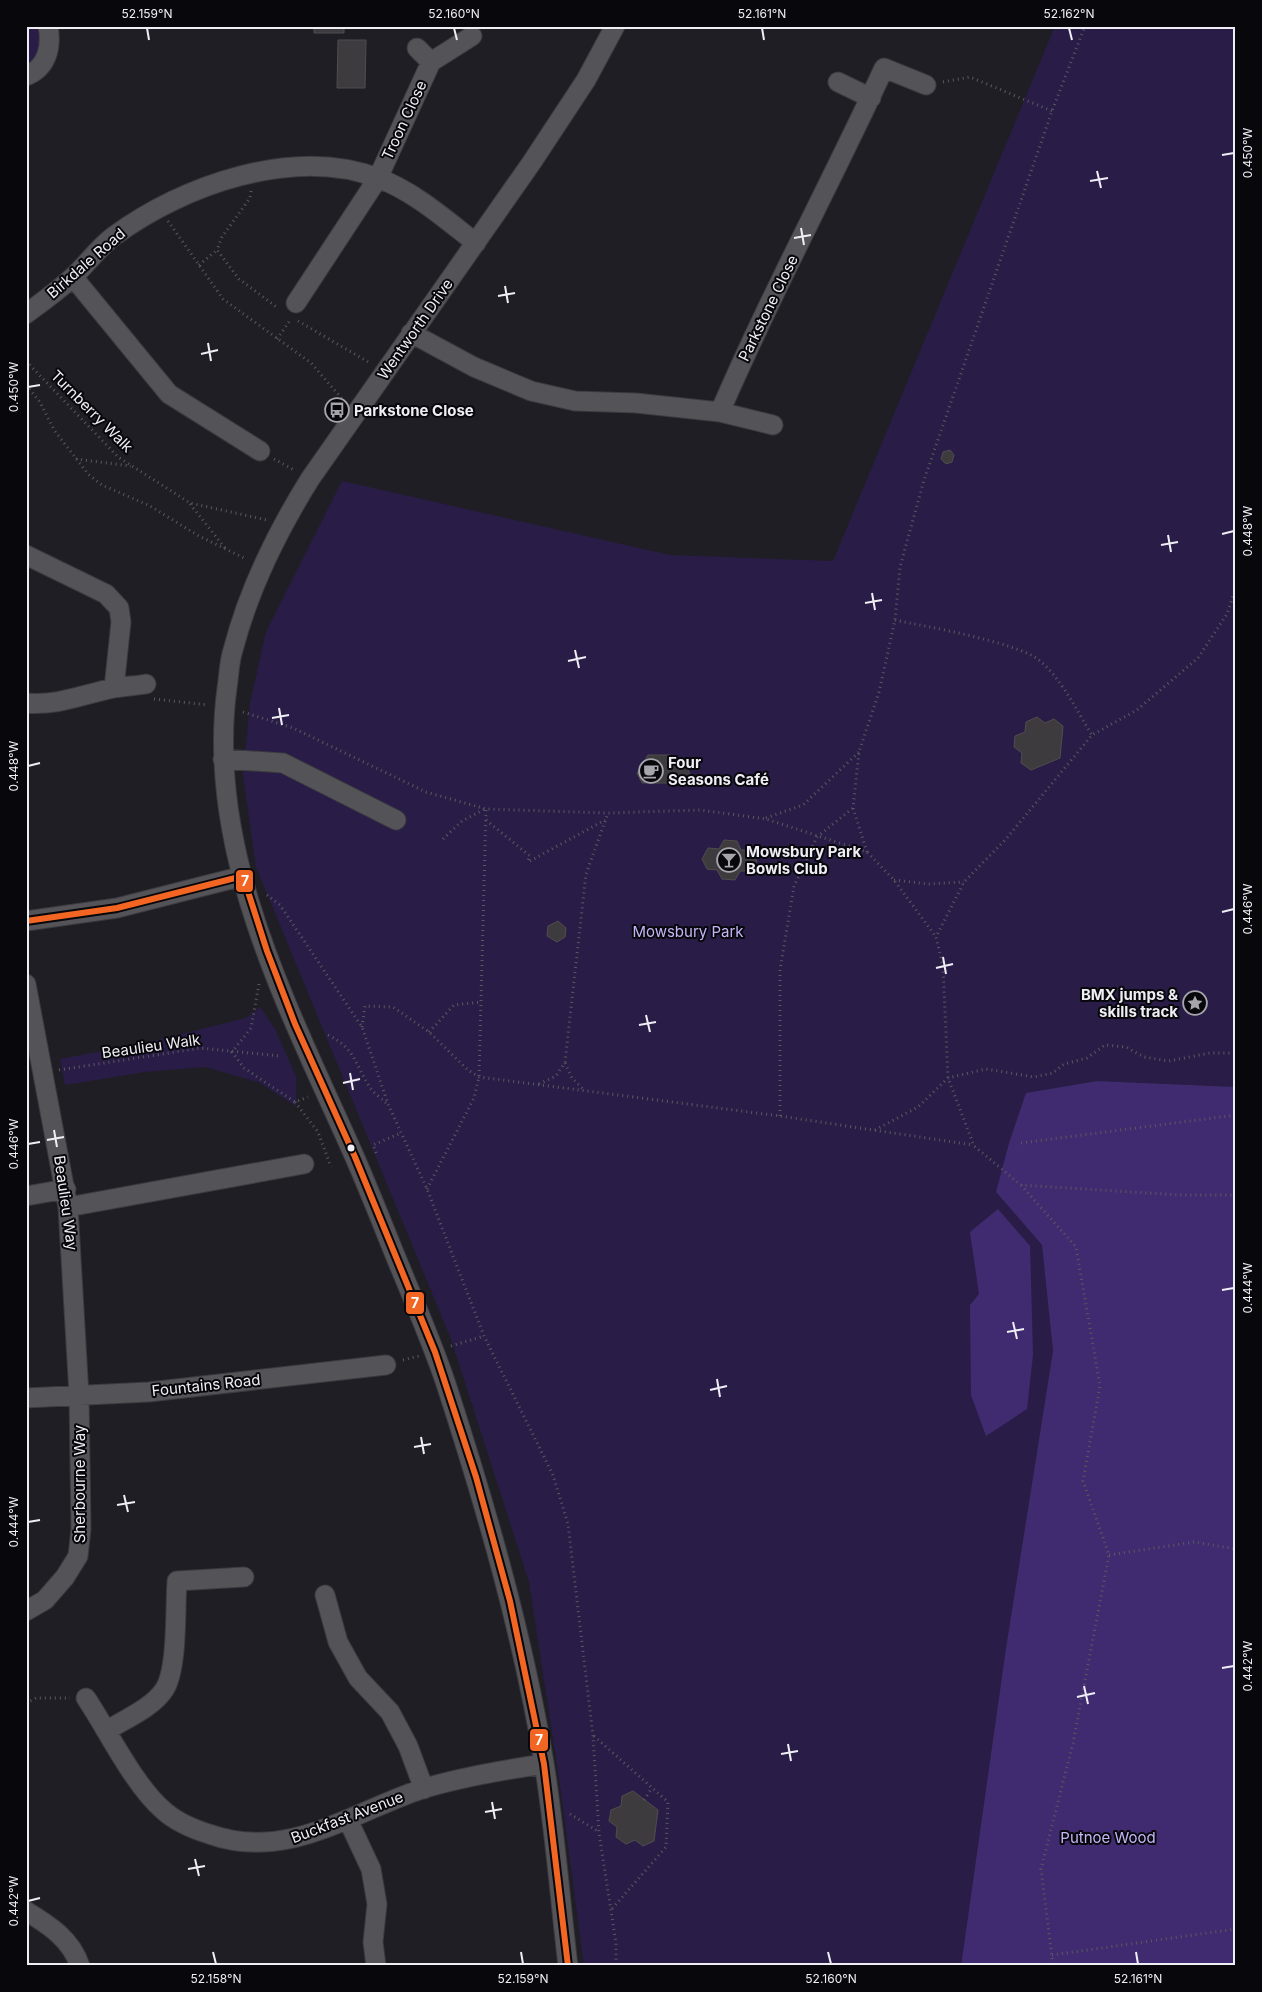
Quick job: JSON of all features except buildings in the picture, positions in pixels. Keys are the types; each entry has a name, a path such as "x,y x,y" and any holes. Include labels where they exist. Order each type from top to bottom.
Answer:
{"street":[{"path":"26,76 33,73 45,62 50,42 48,26"},
{"name":"Wentworth Drive","path":"568,1966 544,1764 510,1601 476,1477 435,1352 355,1157 295,1024 267,951 248,895 228,816 222,759 224,707 232,652 253,587 282,524 310,479 476,242 586,80 615,26"},
{"name":"Troon Close","path":"294,310 378,178 431,62 472,36"},
{"name":"Troon Close","path":"417,48 431,62"},
{"name":"Parkstone Close","path":"720,412 755,330 826,192 884,68 926,85"},
{"path":"838,82 870,98"},
{"name":"Birkdale Road","path":"26,314 73,277 112,237 158,206 182,195 226,180 275,169 325,166 378,178 417,198 476,242"},
{"path":"73,277 169,394 260,451"},
{"path":"411,334 474,367 531,391 575,401 636,403 720,412 773,425"},
{"path":"26,555 106,594 119,608 121,622 114,688"},
{"path":"26,703 42,704 74,700 114,688 146,684"},
{"path":"222,759 283,763 396,820"},
{"path":"26,921 117,908 243,876"},
{"name":"Beaulieu Way","path":"26,984 45,1072 67,1198 79,1394"},
{"path":"26,1196 67,1198 304,1164"},
{"name":"Fountains Road","path":"26,1398 149,1392 386,1365"},
{"name":"Sherbourne Way","path":"26,1611 45,1600 65,1577 78,1556 81,1529 79,1394"},
{"path":"108,1730 152,1702 164,1691 172,1674 177,1581 244,1577"},
{"path":"325,1595 342,1649 358,1678 390,1712 408,1746 424,1789"},
{"name":"Buckfast Avenue","path":"86,1698 108,1730 133,1773 163,1810 190,1828 229,1841 258,1843 293,1840 348,1820 388,1801 424,1789 487,1773 544,1764"},
{"path":"348,1820 371,1868 377,1904 373,1942 376,1966"},
{"path":"26,1911 52,1927 75,1952 80,1966"}],"path":[{"path":"1053,1966 1041,1870 1074,1743 1109,1555 1083,1481 1100,1386 1076,1247 1021,1185 974,1146 948,1078 943,966 936,937 894,880 867,852 853,808 859,752 879,692 895,620 900,568 924,480 1052,112 1085,26"},
{"path":"926,85 970,77 1052,112"},
{"path":"199,265 217,250 222,237 250,198 256,173"},
{"path":"158,206 223,299 311,363 356,415"},
{"path":"217,250 239,280 294,310 385,372"},
{"path":"277,339 294,310"},
{"name":"Turnberry Walk","path":"26,361 118,457 190,503 282,524"},
{"path":"26,385 40,402 54,430 76,459 88,474 102,485 150,506 198,536 263,567"},
{"path":"260,451 310,479"},
{"path":"76,459 132,466"},
{"path":"190,503 227,550"},
{"path":"936,937 964,882 1006,839 1092,735 1137,710 1198,658 1227,614 1236,587"},
{"path":"895,620 1013,648 1038,659 1057,679 1092,735"},
{"path":"146,684 148,698 224,707 293,728 426,792 486,809 608,813 700,810 766,819 867,852"},
{"path":"766,819 803,804 859,752"},
{"path":"780,1116 780,970 794,886 817,837 853,808"},
{"path":"427,1189 474,1098 479,1077 486,809"},
{"path":"443,839 462,821 486,809"},
{"path":"539,1084 556,1076 565,1062 586,874 608,813"},
{"path":"485,819 530,856 529,862 605,820"},
{"path":"894,880 928,884 964,882"},
{"path":"248,895 264,893 280,905 362,1028 388,1104 427,1189 484,1336 553,1475 568,1524 593,1736 599,1832 611,1910 616,1966"},
{"path":"267,951 251,1028 232,1052 244,1068 295,1102 318,1132 331,1167"},
{"path":"429,1032 454,1006 481,1002"},
{"path":"362,1028 365,1006 393,1008 429,1032 468,1070 479,1077 780,1116 974,1146"},
{"path":"328,1035 342,1042 354,1056 370,1088 388,1104"},
{"path":"875,1130 918,1107 948,1078 986,1069 1034,1077 1053,1073 1064,1064 1087,1058 1104,1045 1126,1048 1144,1057 1169,1062 1210,1053 1236,1054"},
{"name":"Beaulieu Walk","path":"45,1072 201,1048 279,1056"},
{"path":"565,1062 572,1078 584,1090"},
{"path":"295,1102 325,1090"},
{"path":"1021,1143 1236,1115"},
{"path":"376,1153 373,1145 401,1133"},
{"path":"304,1164 355,1157"},
{"path":"1021,1185 1180,1195 1236,1194"},
{"path":"1109,1555 1194,1542 1236,1549"},
{"path":"26,1703 36,1698 86,1698"},
{"path":"593,1736 668,1802 666,1847 611,1910"},
{"path":"644,1800 652,1788"},
{"path":"548,1801 599,1832"},
{"path":"1052,1955 1236,1929"}],"green space":[{"path":"26,26 38,26 43,31 41,54 26,68"},
{"name":"Mowsbury Park","path":"1055,26 1236,26 1236,1087 1097,1081 1027,1093 1009,1143 996,1192 1042,1245 1053,1351 1006,1648 961,1966 584,1966 558,1771 529,1582 451,1339 256,867 243,775 250,704 266,632 342,481 670,555 833,561"},
{"path":"260,1007 275,1029 296,1076 296,1106 258,1082 205,1067 145,1072 65,1085 60,1059 149,1042 246,1018"},
{"name":"Putnoe Wood","path":"1097,1081 1236,1087 1236,1966 961,1966 1006,1648 1053,1351 1042,1245 996,1192 1009,1143 1026,1093"},
{"path":"998,1209 1030,1246 1033,1355 1027,1409 986,1436 971,1395 970,1305 979,1294 970,1232"}],"transit line":[{"name":"7","path":"26,921 117,908 243,876 267,951 295,1024 355,1157 435,1352 476,1477 510,1601 544,1764 568,1966"}],"place":[{"name":"Parkstone Close","path":"337,410"},
{"name":"Four Seasons Café","path":"651,771"},
{"name":"Mowsbury Park Bowls Club","path":"729,860"},
{"name":"BMX jumps & skills track","path":"1195,1003"}]}
